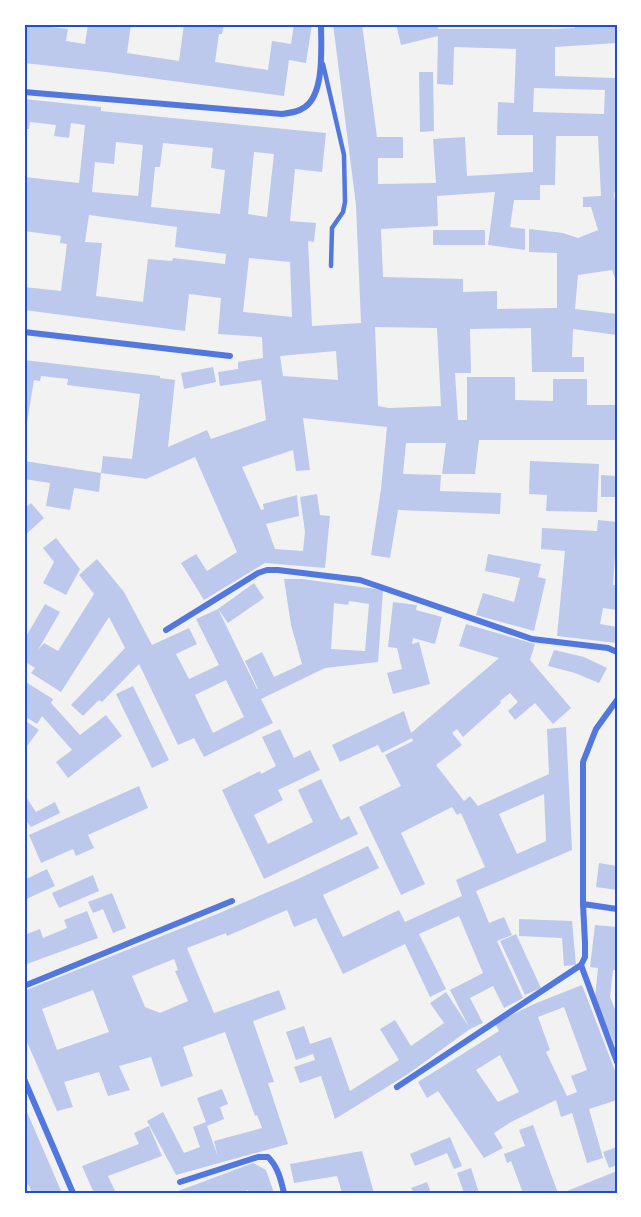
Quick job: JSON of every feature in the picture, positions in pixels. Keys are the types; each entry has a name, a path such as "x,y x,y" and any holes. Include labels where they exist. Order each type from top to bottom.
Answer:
{"street":[{"path":"24,92 282,114 295,112 307,106 316,94 322,61 321,24"},
{"path":"24,332 230,356"},
{"path":"166,630 258,573 278,570 360,580 532,639 608,648 617,652"},
{"path":"397,1087 580,965 585,957 583,762 596,729 617,699"},
{"path":"24,986 232,901"},
{"path":"583,904 617,909"},
{"path":"580,965 617,1062"},
{"path":"24,1079 73,1193"},
{"path":"180,1182 258,1157 268,1157 275,1163 282,1180 284,1193"}],"lane":[{"path":"322,61 344,155 345,202 343,212 332,228 331,266"}],"building":[{"path":"24,24 68,29 66,41 85,44 88,24 131,24 127,53 179,61 184,24 224,24 222,34 219,34 215,62 268,70 272,41 291,44 294,24 312,24 306,63 289,60 284,96 24,63"},
{"path":"333,24 362,24 377,137 403,137 403,158 378,158 378,184 436,183 433,139 465,137 467,176 533,172 533,135 497,135 498,102 514,103 516,49 454,47 453,85 437,84 438,36 401,45 396,24 438,24 438,29 555,29 575,28 575,24 617,24 617,43 555,47 555,76 615,78 617,72 617,182 614,195 617,211 617,284 612,270 578,275 575,309 617,314 617,335 573,329 572,357 584,357 584,372 532,372 531,328 470,329 471,373 455,373 458,420 467,420 467,377 515,377 515,400 553,401 553,379 587,379 587,405 617,405 617,440 479,440 475,474 442,474 446,443 406,443 403,474 441,475 440,491 501,493 500,514 398,510 390,558 371,555 387,427 303,418 310,470 296,471 293,450 242,467 261,510 264,509 263,504 297,495 299,516 266,524 275,549 303,551 305,532 300,497 317,494 320,515 330,516 325,568 265,563 204,600 181,563 196,554 207,571 237,552 195,457 146,479 101,473 103,456 132,459 140,394 67,385 68,379 41,376 40,381 34,380 24,441 24,360 160,376 160,378 175,380 168,447 207,430 211,439 266,420 261,380 220,386 218,372 238,369 238,362 263,358 262,337 218,334 221,298 189,294 185,331 24,310 24,287 61,291 67,244 60,243 61,236 24,231 24,177 79,183 85,125 71,123 69,138 54,136 56,125 30,122 29,129 24,129 24,99 101,107 101,111 326,133 322,172 295,169 290,221 316,223 314,242 308,241 312,326 361,323 356,205","holes":["534,88 605,90 604,114 533,112","556,136 598,136 601,196 583,197 583,207 591,207 598,230 578,238 563,233 529,229 529,252 557,253 557,308 497,309 497,291 463,292 463,279 383,277 381,229 438,226 437,196 495,192 488,245 525,250 525,229 510,227 514,200 540,200 540,185 555,185","116,142 143,145 138,196 92,192 95,162 114,164","163,143 213,148 211,168 225,170 220,214 151,207 155,167 160,167","254,152 274,154 267,217 248,214","89,215 177,227 175,247 226,254 225,264 173,258 172,261 148,259 143,302 96,296 102,243 85,242","249,258 290,262 292,317 243,312","375,327 437,328 441,406 389,408 378,406","336,351 338,380 283,376 280,356"]},
{"path":"419,72 433,72 434,131 420,132"},
{"path":"433,230 485,230 485,245 433,245"},
{"path":"213,367 216,382 184,389 181,373"},
{"path":"24,461 101,473 99,492 74,488 70,510 46,506 50,483 24,479"},
{"path":"530,461 599,464 597,512 546,511 547,495 529,494"},
{"path":"601,475 617,476 617,497 601,497"},
{"path":"31,503 44,518 24,536 24,509"},
{"path":"598,520 617,522 617,556 615,556 613,585 617,585 617,610 603,608 600,624 617,627 617,643 557,636 565,551 541,549 542,528 597,531"},
{"path":"56,538 80,569 66,595 43,583 54,562 43,548"},
{"path":"488,554 541,564 538,577 546,579 534,631 476,615 483,593 514,602 520,578 485,571"},
{"path":"97,559 124,592 152,645 189,628 197,644 176,654 189,679 219,665 196,619 218,609 257,689 245,661 262,652 274,677 302,664 291,625 284,579 302,579 383,590 378,662 325,668 261,699 273,723 204,757 194,738 178,745 139,664 102,702 99,700 83,716 71,705 125,648 109,617 61,692 31,673 35,668 24,661 24,640 45,604 60,612 38,650 44,643 58,651 94,594 79,575","holes":["349,601 369,604 365,651 331,649 334,603 348,605","226,680 244,717 213,733 195,695"]},
{"path":"254,583 264,598 228,623 218,609"},
{"path":"393,602 417,605 416,610 442,617 435,644 413,638 412,644 419,642 430,684 393,694 387,673 402,669 397,648 388,647"},
{"path":"466,624 535,644 530,660 571,708 553,724 535,703 515,720 508,711 518,702 510,693 463,737 457,729 452,733 462,745 436,765 464,801 470,796 478,806 549,774 547,729 566,727 572,850 476,891 489,923 504,917 512,935 497,941 523,998 504,1008 493,986 470,998 483,1023 470,1029 408,1074 335,1119 321,1076 300,1083 294,1067 315,1060 313,1054 296,1060 286,1032 304,1026 310,1044 331,1037 350,1091 399,1060 380,1029 395,1020 411,1046 444,1023 430,1003 446,992 469,1027 450,990 483,973 459,916 419,934 446,989 430,997 405,944 343,974 316,918 294,927 287,910 227,936 226,933 187,948 214,1013 279,990 286,1009 253,1021 274,1082 268,1083 288,1144 176,1175 147,1121 163,1112 184,1153 200,1147 193,1127 206,1122 197,1098 222,1089 228,1104 220,1107 224,1119 207,1126 218,1157 214,1141 262,1128 257,1115 255,1116 225,1032 183,1047 193,1076 161,1087 151,1057 119,1066 130,1090 108,1096 99,1072 64,1082 73,1107 57,1111 24,1035 24,991 217,914 368,846 379,868 323,895 343,937 399,910 405,922 462,896 456,880 485,867 461,813 457,815 452,807 401,833 425,884 401,895 359,807 401,786 385,755 413,741 412,738 382,753 378,745 340,762 332,745 404,711 411,733 499,658 459,646","holes":["544,794 546,841 517,854 499,814","174,959 178,970 175,971 188,1001 160,1013 145,1007 132,976","93,990 109,1032 57,1050 42,1009"]},
{"path":"554,650 584,657 607,668 599,683 575,673 548,666"},
{"path":"24,681 53,699 51,703 80,735 106,715 122,736 68,778 56,762 72,750 42,716 37,724 24,716"},
{"path":"133,686 169,760 152,768 116,694"},
{"path":"24,720 39,730 24,750"},
{"path":"280,729 294,758 310,750 320,770 278,790 283,800 254,815 268,844 313,822 298,790 321,779 341,820 349,816 358,834 264,879 222,790 260,771 261,774 276,766 262,737"},
{"path":"139,786 148,808 88,835 94,848 76,856 73,849 41,863 29,835"},
{"path":"24,794 36,812 55,802 60,813 31,827 24,818"},
{"path":"599,863 617,866 617,890 596,887"},
{"path":"47,869 55,886 24,900 24,880"},
{"path":"93,875 99,891 59,908 52,893"},
{"path":"112,893 126,928 113,933 103,909 93,913 88,902"},
{"path":"87,911 98,938 24,965 24,935 40,929 43,938 67,928 64,920"},
{"path":"519,919 572,921 576,965 564,966 562,938 519,936"},
{"path":"595,925 617,927 617,970 613,970 610,997 617,1014 617,1050 595,998 598,968 590,967"},
{"path":"516,934 541,988 525,995 500,941"},
{"path":"582,985 617,1076 617,1100 589,1109 603,1158 587,1163 572,1113 561,1117 556,1100 494,1133 503,1148 484,1158 438,1091 427,1098 418,1082 499,1031 495,1023 534,1004","holes":["564,1007 587,1070 571,1076 577,1092 567,1096 546,1052 550,1050 538,1017","500,1055 519,1092 498,1102 476,1070"]},
{"path":"24,1105 62,1193 32,1193 28,1184 24,1186"},
{"path":"533,1125 558,1193 523,1193 511,1161 507,1163 504,1154 525,1146 519,1130"},
{"path":"149,1126 162,1156 108,1176 116,1193 94,1193 82,1166 139,1144 134,1133"},
{"path":"450,1137 462,1166 454,1169 447,1153 415,1166 410,1154"},
{"path":"617,1147 617,1165 609,1168 603,1152"},
{"path":"362,1151 374,1193 342,1193 337,1176 294,1183 290,1164"},
{"path":"253,1163 266,1170 274,1193 249,1193 248,1190 239,1193 173,1193"},
{"path":"471,1168 479,1193 464,1193 457,1173"},
{"path":"617,1171 617,1193 562,1193"},
{"path":"427,1182 431,1193 414,1193 411,1188"}]}
